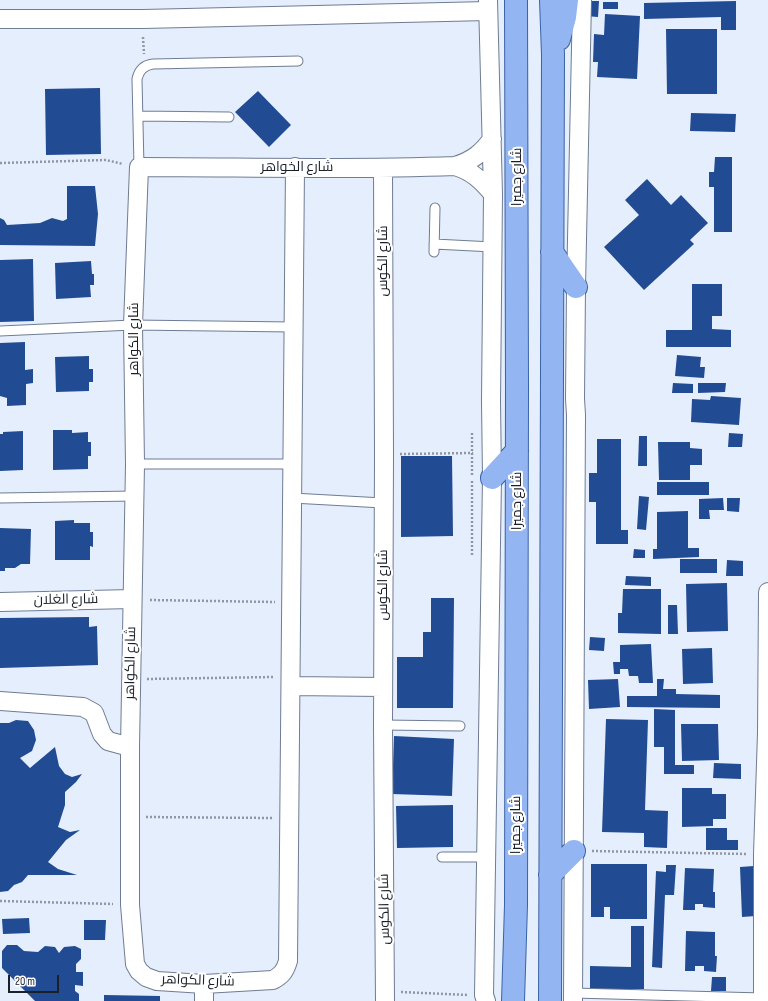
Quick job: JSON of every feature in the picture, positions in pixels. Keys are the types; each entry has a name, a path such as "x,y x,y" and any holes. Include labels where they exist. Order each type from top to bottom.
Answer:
{"main road":[{"name":"شارع جميرا","path":"513,1001 516,905 516,0"},
{"path":"550,1001 553,56 551,0"},
{"path":"553,56 562,31 567,8 567,0"},
{"path":"552,252 576,287"},
{"path":"492,478 517,451"},
{"path":"550,874 574,851"},
{"path":"516,905 528,944 529,961 526,1001"}],"street":[{"path":"573,997 576,287 582,0"},
{"path":"1,20 143,19 488,5 492,139 493,247 491,401 492,478 485,998"},
{"name":"شارع الخواهر","path":"455,166 476,157 485,149 492,139"},
{"name":"شارع الخواهر","path":"139,167 383,168 455,166 464,168 478,177 493,194"},
{"name":"شارع الكواهر","path":"139,167 133,324 135,496 130,747 130,904 133,955 139,972 146,977 204,992 273,980 280,976 286,969 288,961 295,167"},
{"name":"شارع الكوس","path":"383,168 383,725 385,996"},
{"path":"763,1000 763,854 767,733 768,592"},
{"name":"شارع الغلان","path":"0,602 132,599"},
{"path":"291,682 383,687"},
{"path":"0,701 83,707 94,713 102,734 108,741 130,747"}],"lane":[{"path":"145,66 153,64 298,61"},
{"name":"شارع الكواهر","path":"139,167 137,79 138,74 145,66"},
{"path":"138,116 229,117"},
{"path":"435,208 434,248 493,247"},
{"path":"0,331 133,324 293,327"},
{"path":"135,464 292,464"},
{"path":"0,498 135,496"},
{"path":"292,498 383,503"},
{"path":"383,725 460,726"},
{"path":"442,858 486,857"},
{"path":"573,997 763,1000"}],"path":[{"path":"143,19 145,66"},
{"path":"0,163 106,160 139,167"},
{"path":"384,454 492,453"},
{"path":"132,599 291,602"},
{"path":"131,680 291,682"},
{"path":"131,817 290,818"},
{"path":"574,851 763,854"},
{"path":"0,901 130,904"},
{"path":"385,996 485,998"}],"building":[{"path":"586,1 599,1 598,17 585,16"},
{"path":"736,1 736,30 721,30 721,17 644,19 644,3"},
{"path":"603,2 618,2 618,9 603,9"},
{"path":"605,14 640,16 637,79 597,77 598,62 593,62 594,34 604,35"},
{"path":"666,29 717,29 717,94 667,94"},
{"path":"100,88 101,154 46,155 45,89"},
{"path":"258,91 291,125 269,147 235,112"},
{"path":"691,113 736,114 735,132 690,131"},
{"path":"715,157 732,157 732,232 714,232 714,187 709,187 709,172 714,172"},
{"path":"647,179 671,205 681,195 708,223 690,240 694,244 644,290 604,247 639,215 625,200"},
{"path":"67,186 95,186 98,214 95,246 0,245 0,218 4,220 7,225 40,223 52,218 63,221 67,219"},
{"path":"33,259 34,321 0,322 0,260"},
{"path":"91,261 92,274 94,274 94,285 90,285 91,297 56,299 55,263"},
{"path":"692,284 722,284 722,316 712,316 712,329 731,330 731,347 666,347 666,330 692,330"},
{"path":"25,342 25,370 33,369 33,383 26,384 26,405 7,406 7,398 0,396 0,343"},
{"path":"677,355 701,357 700,367 705,367 704,378 675,376"},
{"path":"89,356 89,369 93,369 93,382 89,382 89,391 56,392 55,357"},
{"path":"673,383 693,384 693,393 672,393"},
{"path":"698,383 726,383 725,392 698,393"},
{"path":"711,396 741,398 739,425 691,422 692,399 710,400"},
{"path":"53,430 72,430 72,433 88,432 88,442 91,442 91,456 88,456 88,469 53,470"},
{"path":"23,431 23,470 0,471 0,434 3,434 3,432"},
{"path":"729,433 743,434 742,447 728,447"},
{"path":"639,436 647,436 647,466 638,466"},
{"path":"597,439 621,439 621,530 628,530 628,544 596,544 596,502 589,502 589,473 597,473"},
{"path":"658,442 690,442 690,448 702,449 702,465 690,465 690,480 659,480"},
{"path":"401,456 452,456 453,536 401,537"},
{"path":"657,482 709,482 709,495 657,495"},
{"path":"639,496 649,497 646,530 637,529"},
{"path":"723,498 724,510 709,510 710,519 699,519 699,499"},
{"path":"727,498 740,498 739,512 727,511"},
{"path":"688,511 688,548 699,548 699,557 653,559 653,549 657,549 657,512"},
{"path":"74,520 74,523 90,523 90,532 93,532 93,547 90,546 90,560 55,560 55,521"},
{"path":"0,528 31,529 30,564 21,564 15,568 5,568 5,571 0,571"},
{"path":"634,549 645,550 645,558 633,558"},
{"path":"680,559 717,559 717,573 680,573"},
{"path":"727,560 743,561 743,576 726,576"},
{"path":"626,576 651,577 651,586 625,585"},
{"path":"727,583 728,631 687,632 686,584"},
{"path":"623,589 661,589 661,634 618,633 618,613 622,613"},
{"path":"431,598 454,598 453,708 397,708 397,657 423,657 423,632 431,632"},
{"path":"668,605 677,605 678,634 668,634"},
{"path":"89,617 89,627 97,626 98,665 0,668 0,618"},
{"path":"590,637 605,638 604,651 589,650"},
{"path":"651,644 653,683 639,683 638,676 629,676 628,669 620,669 620,674 614,674 613,662 620,662 620,645"},
{"path":"712,648 713,683 683,684 682,649"},
{"path":"618,679 620,707 589,709 588,680"},
{"path":"657,679 664,679 663,689 676,689 676,694 720,695 720,708 627,707 627,696 657,696"},
{"path":"654,709 675,710 675,765 694,765 694,774 664,774 664,747 654,747"},
{"path":"606,719 648,720 645,810 668,811 667,848 644,847 644,833 602,832"},
{"path":"16,720 28,721 34,730 36,740 32,751 20,758 30,768 55,747 59,766 65,774 72,777 82,774 65,792 65,805 58,827 70,832 80,830 66,840 48,862 58,869 77,875 28,875 22,882 14,885 8,891 0,892 0,723 9,723"},
{"path":"681,724 718,724 719,760 682,761"},
{"path":"394,736 454,739 452,796 392,794"},
{"path":"714,763 741,764 741,779 713,778"},
{"path":"682,788 712,788 712,794 726,794 726,819 713,819 713,826 682,827"},
{"path":"453,805 453,847 397,848 396,806"},
{"path":"706,828 727,828 727,840 738,840 738,850 706,850"},
{"path":"591,864 647,864 647,919 610,919 610,907 604,907 604,917 591,917"},
{"path":"666,865 676,865 674,895 665,895 662,968 652,967 656,871 666,872"},
{"path":"754,866 756,916 742,917 740,867"},
{"path":"685,868 714,869 713,892 715,892 715,908 703,907 703,904 695,904 695,910 683,910"},
{"path":"29,918 30,933 3,934 2,919"},
{"path":"84,920 106,920 105,940 84,940"},
{"path":"631,926 644,926 644,989 590,989 590,966 631,967"},
{"path":"686,931 715,932 715,956 717,956 716,972 704,971 704,966 695,966 695,971 685,971"},
{"path":"7,945 17,945 24,951 38,952 45,946 55,947 59,953 64,947 75,946 81,949 81,959 76,964 76,972 83,972 83,986 75,985 75,991 79,994 79,1001 35,1001 2,968 2,951"},
{"path":"712,977 726,977 726,991 711,991"},
{"path":"104,995 160,996 160,1001 104,1001"}]}
